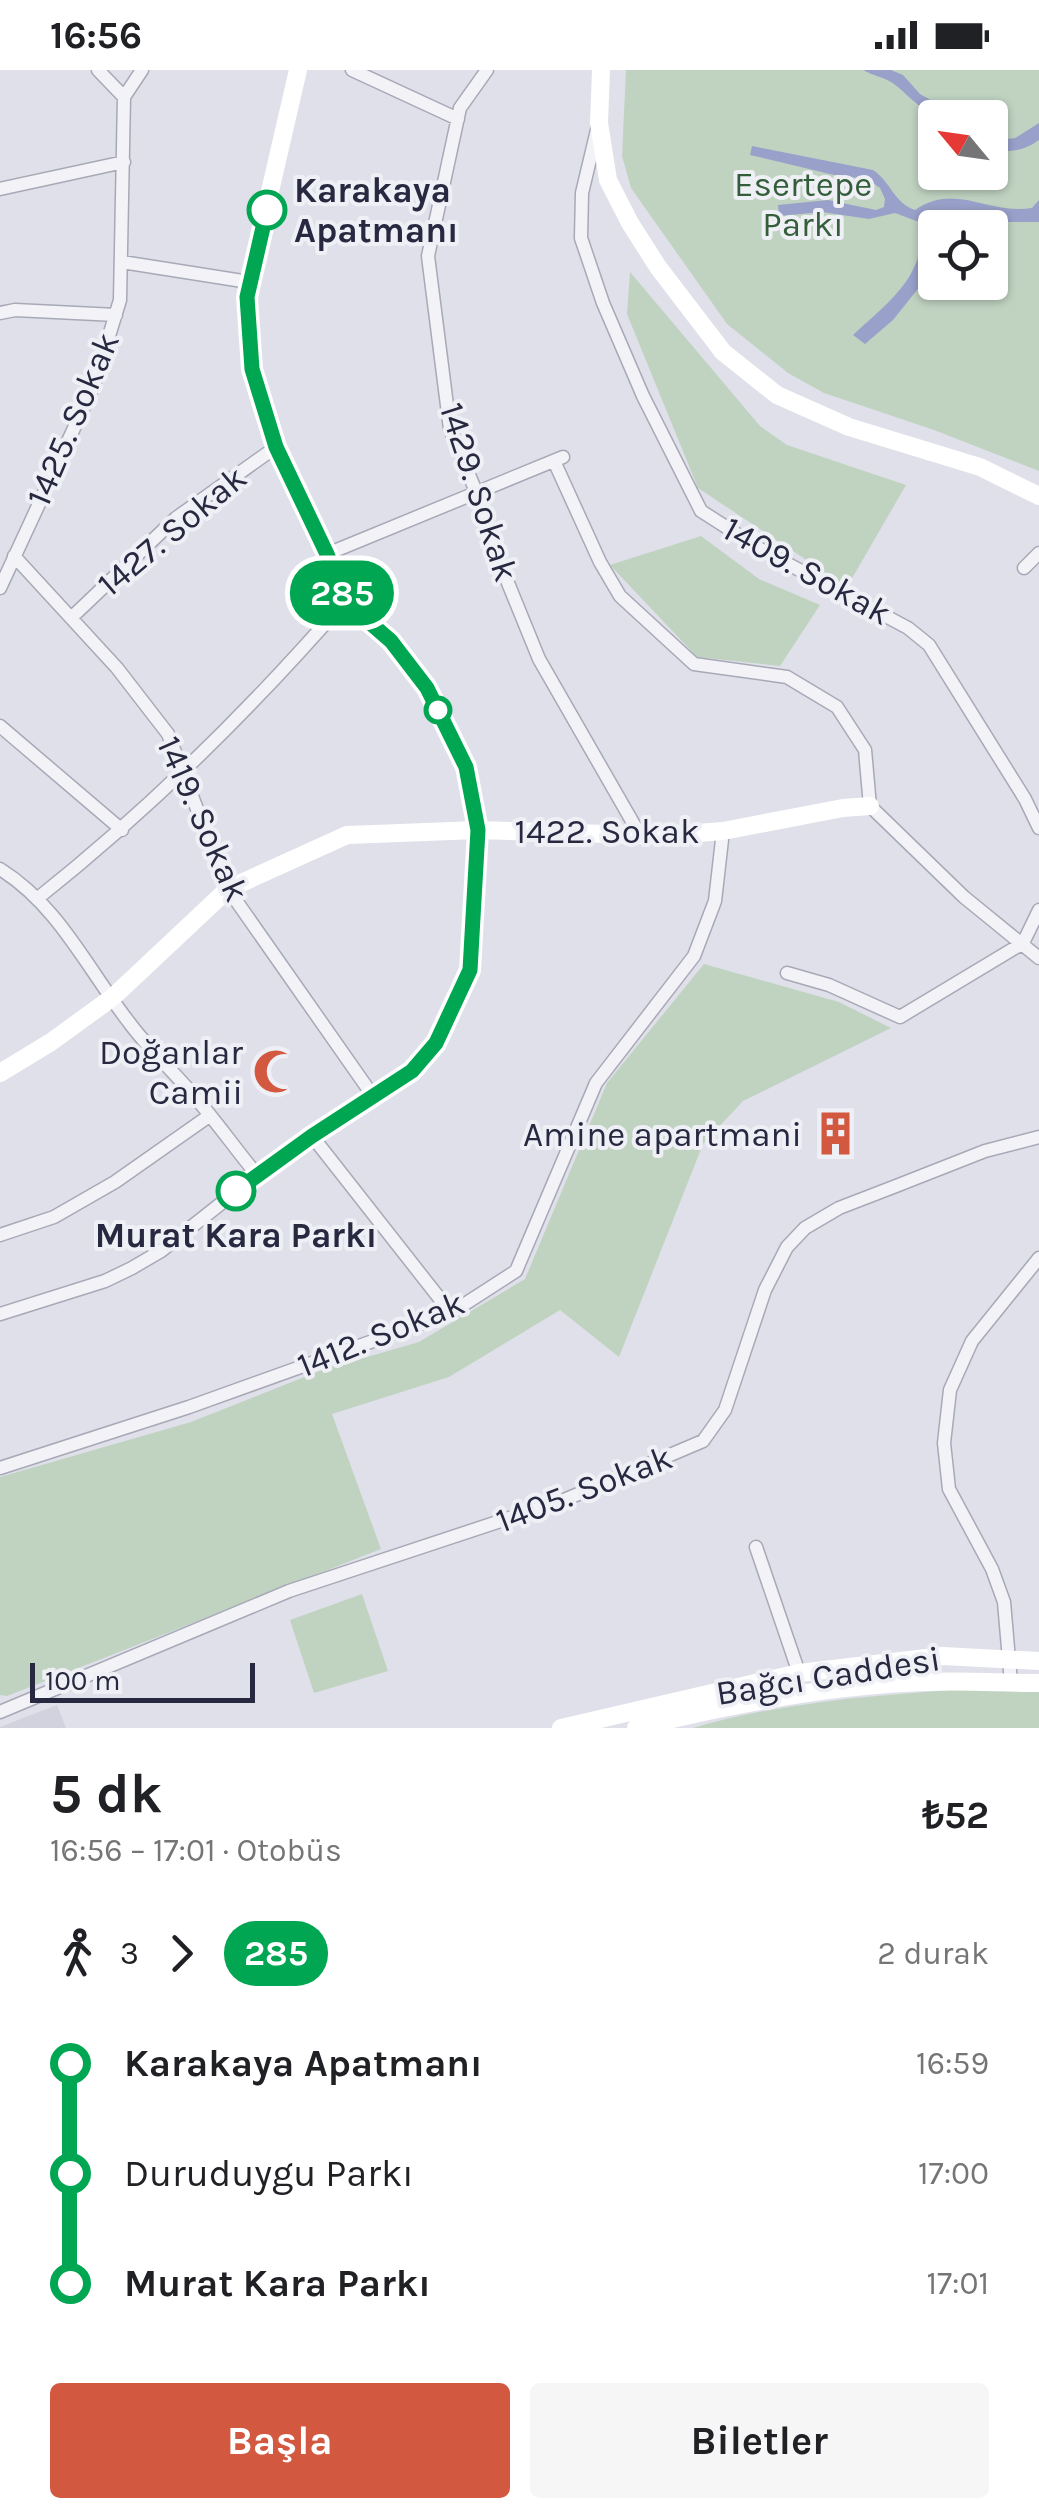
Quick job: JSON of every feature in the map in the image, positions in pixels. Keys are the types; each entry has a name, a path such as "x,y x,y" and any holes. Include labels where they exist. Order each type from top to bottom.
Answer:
{"street":[{"path":"98,70 124,98 142,70"},
{"path":"0,1314 104,1281 161,1251 256,1175 412,1071 436,1043 470,970 478,830 466,767 427,688 391,641 345,601 276,447 252,369 249,282 298,70"},
{"path":"352,70 458,119"},
{"name":"1429. Sokak","path":"487,70 460,108 428,256 450,428 538,659 640,835"},
{"path":"601,70 598,123 608,180 658,268 722,352 778,395 849,428 980,467 1039,496"},
{"name":"1425. Sokak","path":"0,588 94,385 120,300 124,98"},
{"name":"1409. Sokak","path":"598,123 582,193 581,238 642,396 701,511 762,550 908,628 930,645 1039,828"},
{"path":"0,189 124,162"},
{"path":"122,262 249,282"},
{"path":"0,313 15,310 116,315"},
{"name":"1427. Sokak","path":"71,618 176,518 276,447"},
{"path":"327,554 559,459 600,562 620,596 694,664 787,677 837,707 865,750 870,806 964,897 1039,958"},
{"path":"1024,568 1039,554"},
{"name":"1419. Sokak","path":"14,556 117,668 168,734 228,890 373,1096"},
{"path":"38,898 122,830 185,772 345,601"},
{"path":"0,726 122,830"},
{"name":"1422. Sokak","path":"0,1074 113,997 228,890 347,835 478,830 640,835 723,831 870,806"},
{"name":"1412. Sokak","path":"0,1468 189,1407 450,1313 516,1271 596,1083 694,956 715,901 723,831"},
{"path":"0,868 38,898 126,1020 256,1175"},
{"path":"788,973 828,984 900,1017 1023,943 1039,910"},
{"path":"0,1235 54,1216 99,1191 209,1116"},
{"path":"312,1136 450,1313"},
{"name":"1405. Sokak","path":"2,1710 289,1591 564,1500 703,1441 725,1410 765,1290 788,1247 805,1228 839,1208 882,1191 985,1151 1039,1137"},
{"path":"1012,1683 1004,1602 992,1569 949,1489 944,1443 950,1390 972,1340 1039,1258"},
{"path":"756,1547 799,1673"},
{"name":"Bağcı Caddesi","path":"561,1728 799,1673 943,1656 1039,1661"},
{"name":"Bağcı Caddesi","path":"636,1728 686,1714 819,1693 922,1682 1039,1683"}],"shaded area":[{"path":"57,1705 66,1728 0,1728 0,1727"}],"green space":[{"name":"Esertepe Parkı","path":"626,70 1039,70 1039,471 824,393 788,373 727,324 631,188 622,156"},
{"path":"630,272 760,426 787,445 906,485 847,587 698,488 627,314"},
{"path":"701,536 759,579 820,605 780,666 697,657 610,565"},
{"path":"704,964 839,1002 891,1028 743,1101 703,1144 619,1357 560,1310 449,1377 332,1414 381,1549 7,1696 0,1695 0,1477 191,1422 322,1370 419,1342 525,1279 607,1083"},
{"path":"362,1594 388,1671 314,1693 290,1620"},
{"path":"998,1687 1039,1690 1039,1728 693,1728 806,1704"}],"water":[{"path":"863,70 891,70 903,75 930,100 918,100 918,104 890,82"},
{"path":"1039,123 1039,140 1033,144 1008,151 1008,139"},
{"path":"752,146 873,170 902,202 915,210 944,199 1016,209 1032,208 1039,200 1039,222 1008,222 1008,210 918,210 918,222 895,213 869,219 822,212 779,216 778,205 828,200 876,210 884,207 885,199 880,188 867,179 750,155"},
{"path":"918,257 918,289 893,320 865,344 853,335 891,299 912,272"}],"bus line":[{"name":"285","path":"236,1191 412,1071 436,1043 470,970 478,830 466,767 427,688 391,641 345,601 276,447 252,369 247,297 267,210"}],"place":[{"name":"Karakaya Apatmanı","path":"267,210"},
{"name":"Doğanlar Camii","path":"276,1072"},
{"name":"Amine apartmani","path":"835,1134"},
{"name":"Murat Kara Parkı","path":"236,1191"}]}
